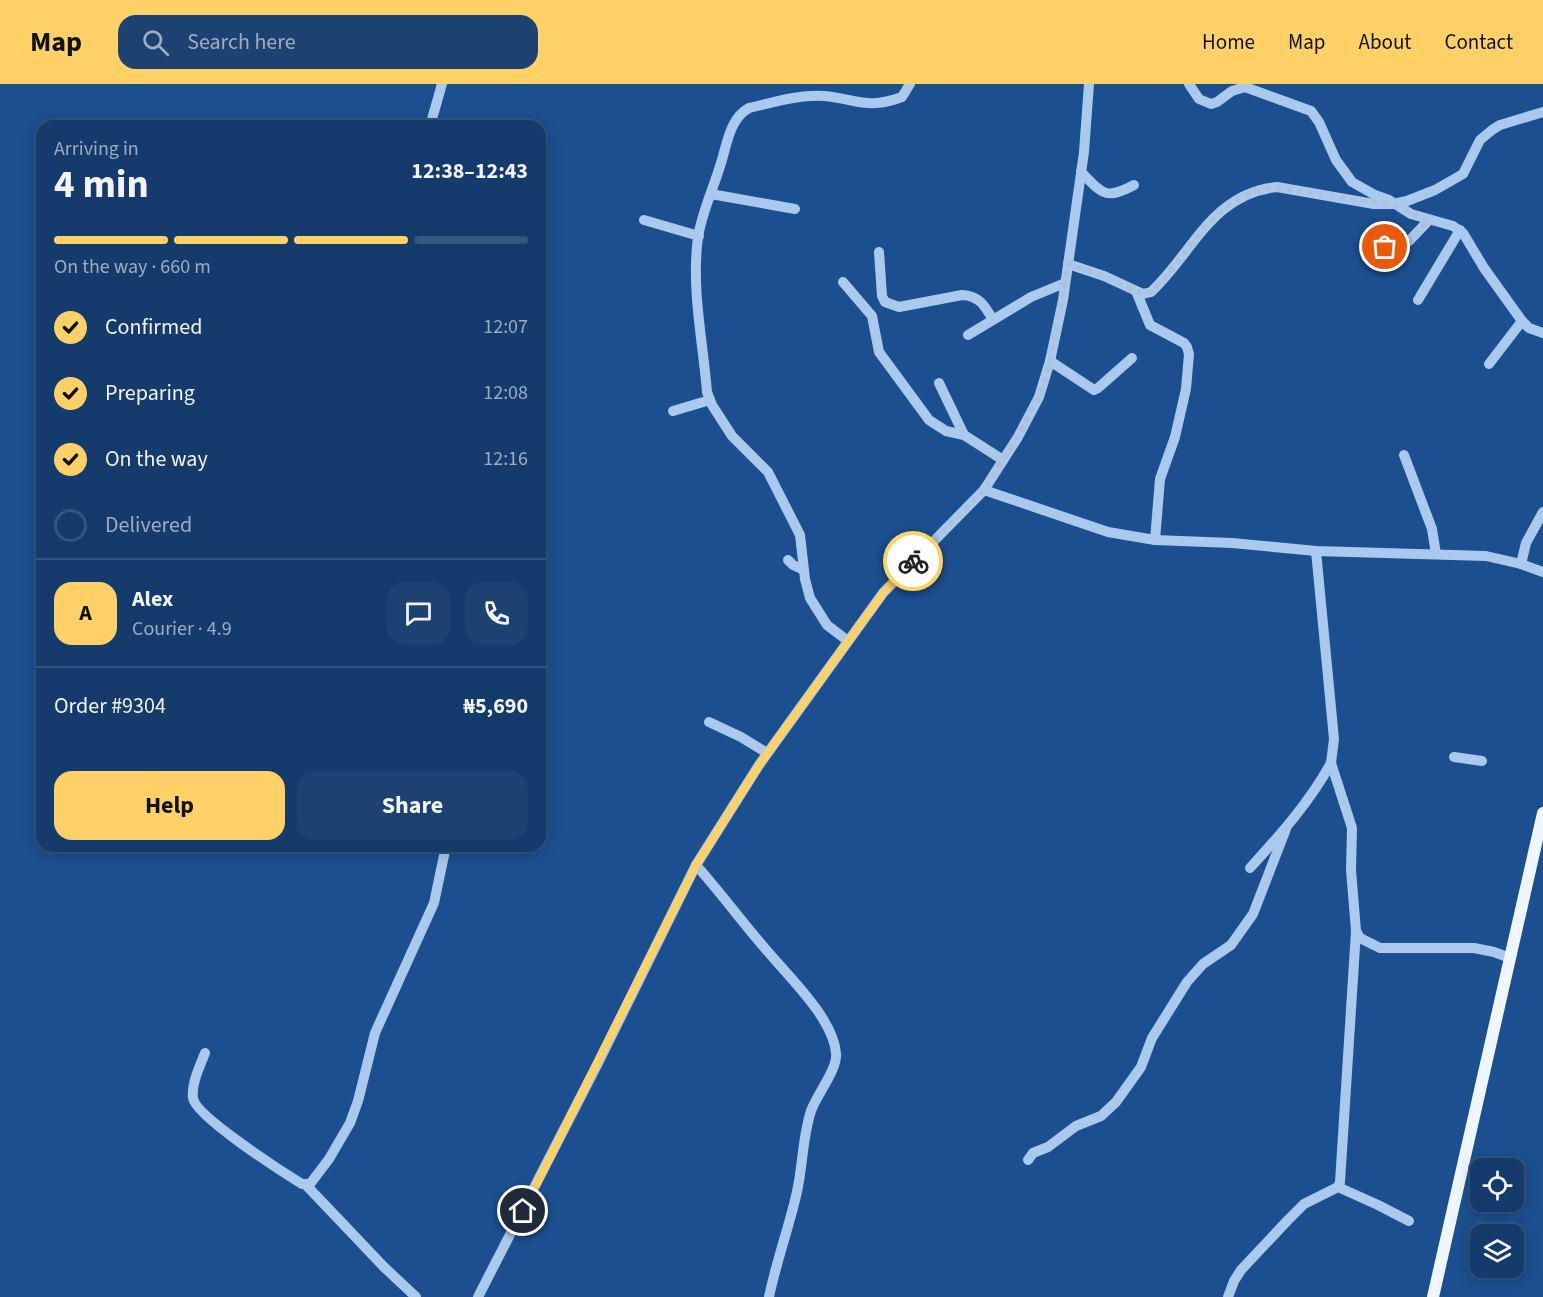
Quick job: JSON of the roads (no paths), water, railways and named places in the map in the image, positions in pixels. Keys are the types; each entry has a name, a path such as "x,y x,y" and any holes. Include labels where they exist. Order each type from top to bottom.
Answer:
{"main road":[{"path":"1433,1297 1543,813"}],"street":[{"path":"432,120 442,84"},
{"path":"848,641 826,625 810,598 800,535 768,472 732,436 710,400 707,392 696,262 699,236 728,137 736,118 742,112 761,105 806,96 825,96 865,104 889,102 903,97 910,84"},
{"path":"478,1297 696,865 768,753 883,593 984,490 1039,397 1050,361 1065,283 1081,172 1089,84"},
{"path":"1189,84 1199,99 1211,104 1232,91 1245,87 1311,111 1320,122 1336,160 1352,182 1370,193 1389,200 1411,214 1460,230 1522,321 1529,328 1543,333"},
{"path":"1068,264 1104,276 1143,294 1151,292 1198,233 1228,205 1246,194 1263,188 1276,187 1374,204 1407,201 1435,190 1463,174 1480,140 1491,130 1543,112"},
{"path":"1081,172 1099,189 1109,194 1122,192 1134,185"},
{"path":"711,194 795,208"},
{"path":"644,220 699,236"},
{"path":"1385,247 1409,241 1429,220"},
{"path":"1418,300 1460,230"},
{"path":"879,252 882,296 885,302 898,307 962,295 971,296 983,304 993,320"},
{"path":"843,282 872,316 879,352 920,410 938,427 964,435 1003,460"},
{"path":"968,335 1031,297 1065,283"},
{"path":"1136,291 1150,326 1184,343 1189,354 1186,389 1175,437 1160,479 1155,540"},
{"path":"1489,364 1522,321"},
{"path":"1050,361 1094,390 1132,358"},
{"path":"939,383 964,435"},
{"path":"673,411 710,400"},
{"path":"1404,455 1432,529 1436,554"},
{"path":"984,490 1108,532 1155,540 1232,543 1316,551 1485,556 1521,564 1543,572"},
{"path":"1521,564 1526,543 1543,512"},
{"path":"1250,868 1286,829 1315,792 1331,763 1334,740 1316,551"},
{"path":"788,560 804,570"},
{"path":"709,722 768,753"},
{"path":"1454,757 1482,761"},
{"path":"1331,763 1352,828 1351,870 1357,936 1343,1160 1338,1187"},
{"path":"1028,1160 1033,1153 1048,1147 1077,1126 1101,1116 1116,1102 1141,1067 1152,1038 1187,982 1203,964 1231,945 1253,914 1286,829"},
{"path":"306,1185 314,1180 330,1159 350,1123 358,1101 375,1033 434,903 445,852"},
{"path":"696,865 804,994 827,1027 836,1055 831,1074 818,1092 810,1112 796,1195 774,1268 769,1297"},
{"path":"1357,936 1380,948 1474,948 1510,958"},
{"path":"205,1053 196,1078 193,1098 201,1111 261,1158 306,1185 384,1267 416,1297"},
{"path":"1228,1297 1241,1270 1304,1204 1338,1187 1378,1204 1409,1221"}]}
